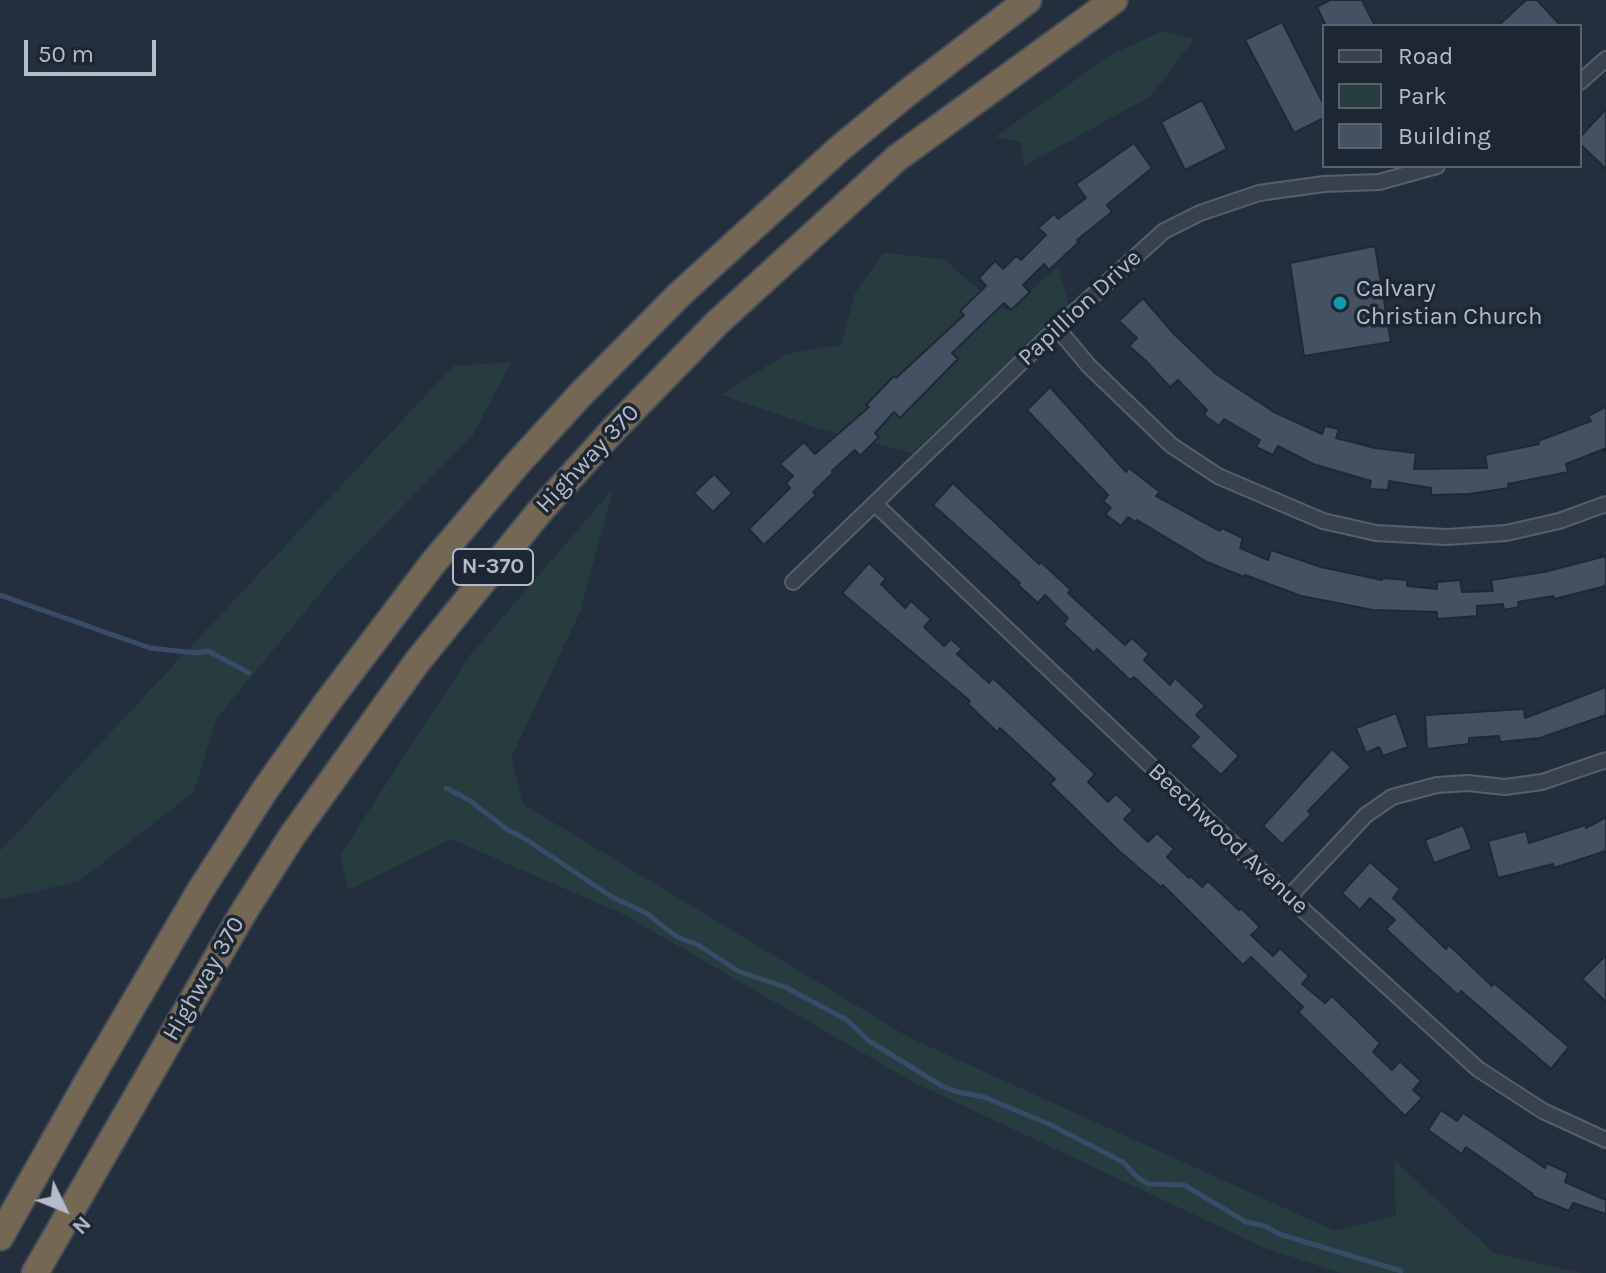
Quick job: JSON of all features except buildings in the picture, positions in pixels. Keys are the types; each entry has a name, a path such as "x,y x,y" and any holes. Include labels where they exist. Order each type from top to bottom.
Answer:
{"highway":[{"name":"Highway 370","path":"0,1237 200,891 326,704 433,563 560,417 680,294 839,149 1028,0"},
{"name":"Highway 370","path":"35,1273 243,913 292,836 417,662 540,511 717,323 897,158 1114,0"}],"street":[{"path":"1582,80 1606,59"},
{"name":"Papillion Drive","path":"793,582 1057,328 1164,231 1200,213 1259,193 1324,184 1379,182 1430,168"},
{"path":"1057,328 1089,366 1171,445 1218,476 1323,521 1376,533 1447,537 1506,533 1559,521 1606,504"},
{"name":"Beechwood Avenue","path":"875,504 1289,897 1478,1069 1543,1111 1606,1140"},
{"path":"1289,897 1366,815 1392,797 1437,785 1468,783 1505,787 1542,782 1606,760"}],"green space":[{"path":"1163,31 1194,39 1151,96 1024,166 1021,142 995,137 1112,54"},
{"path":"883,253 944,259 1007,310 1058,267 1069,305 912,453 820,429 721,395 786,354 841,345 855,293"},
{"path":"511,362 473,435 337,573 216,719 194,792 79,881 0,900 0,851 453,366"},
{"path":"613,489 580,612 511,758 523,804 910,1038 1335,1231 1396,1215 1394,1160 1494,1253 1582,1273 1341,1273 1265,1248 911,1081 625,915 451,839 348,890 340,855 470,655"}],"waterway":[{"path":"0,595 150,648 196,653 208,651 249,673"},
{"path":"446,788 469,800 508,830 612,897 646,913 677,937 698,945 738,971 785,987 847,1020 869,1041 942,1086 984,1097 1051,1125 1123,1162 1138,1178 1149,1184 1184,1185 1246,1222 1401,1271"}],"place":[{"name":"Calvary Christian Church","path":"1340,303"}]}
